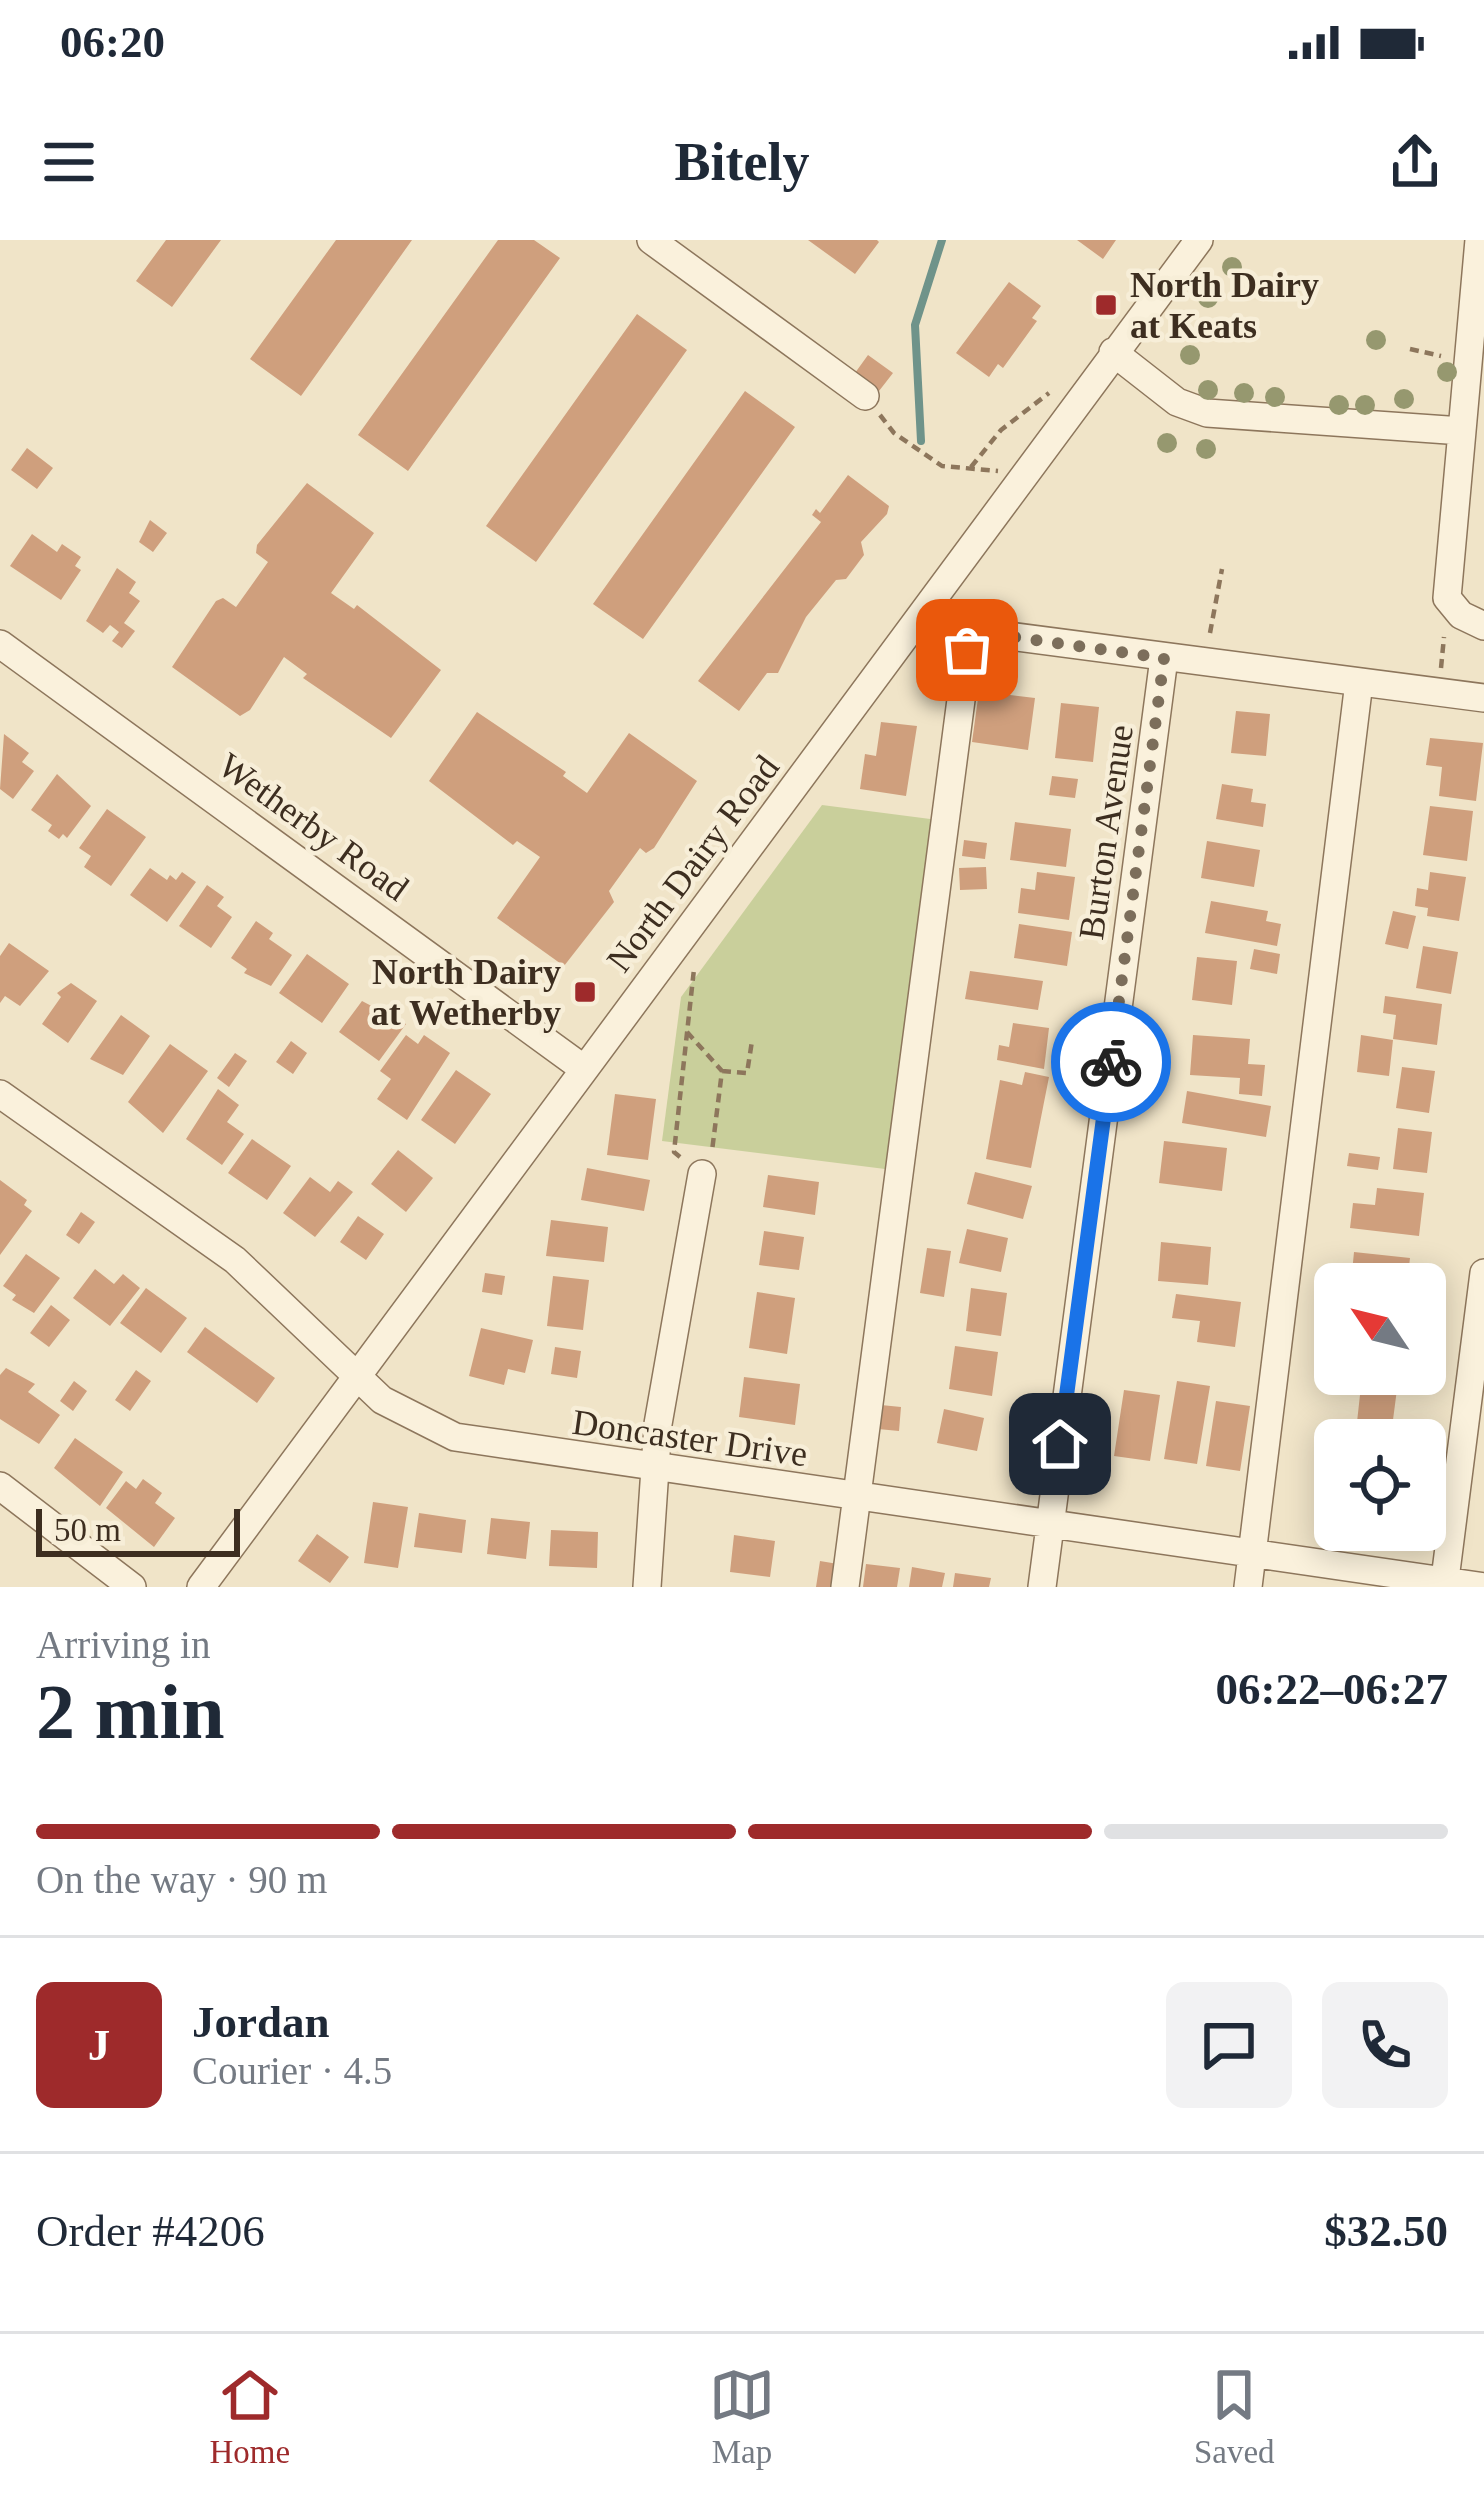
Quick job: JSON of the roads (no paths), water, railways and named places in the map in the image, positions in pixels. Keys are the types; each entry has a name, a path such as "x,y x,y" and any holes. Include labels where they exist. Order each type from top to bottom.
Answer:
{"street":[{"path":"651,240 865,396"},
{"name":"North Dairy Road","path":"200,1587 1199,240"},
{"path":"1479,240 1447,598 1461,615 1484,626"},
{"path":"1114,352 1162,392 1207,413 1462,430"},
{"path":"845,1587 970,631 1484,698"},
{"name":"Wetherby Road","path":"0,644 584,1069"},
{"name":"Burton Avenue","path":"1042,1587 1164,658"},
{"path":"1248,1587 1359,682"},
{"name":"Doncaster Drive","path":"0,1094 235,1260 355,1378 404,1414 454,1437 1445,1585 1484,1587"},
{"path":"646,1587 658,1424 702,1174"},
{"path":"1445,1585 1484,1273"},
{"path":"0,1486 132,1587"}],"waterway":[{"path":"921,441 915,325 942,240"}],"place":[{"name":"North Dairy at Keats","path":"1106,305"},
{"name":"North Dairy at Wetherby","path":"585,992"}]}
